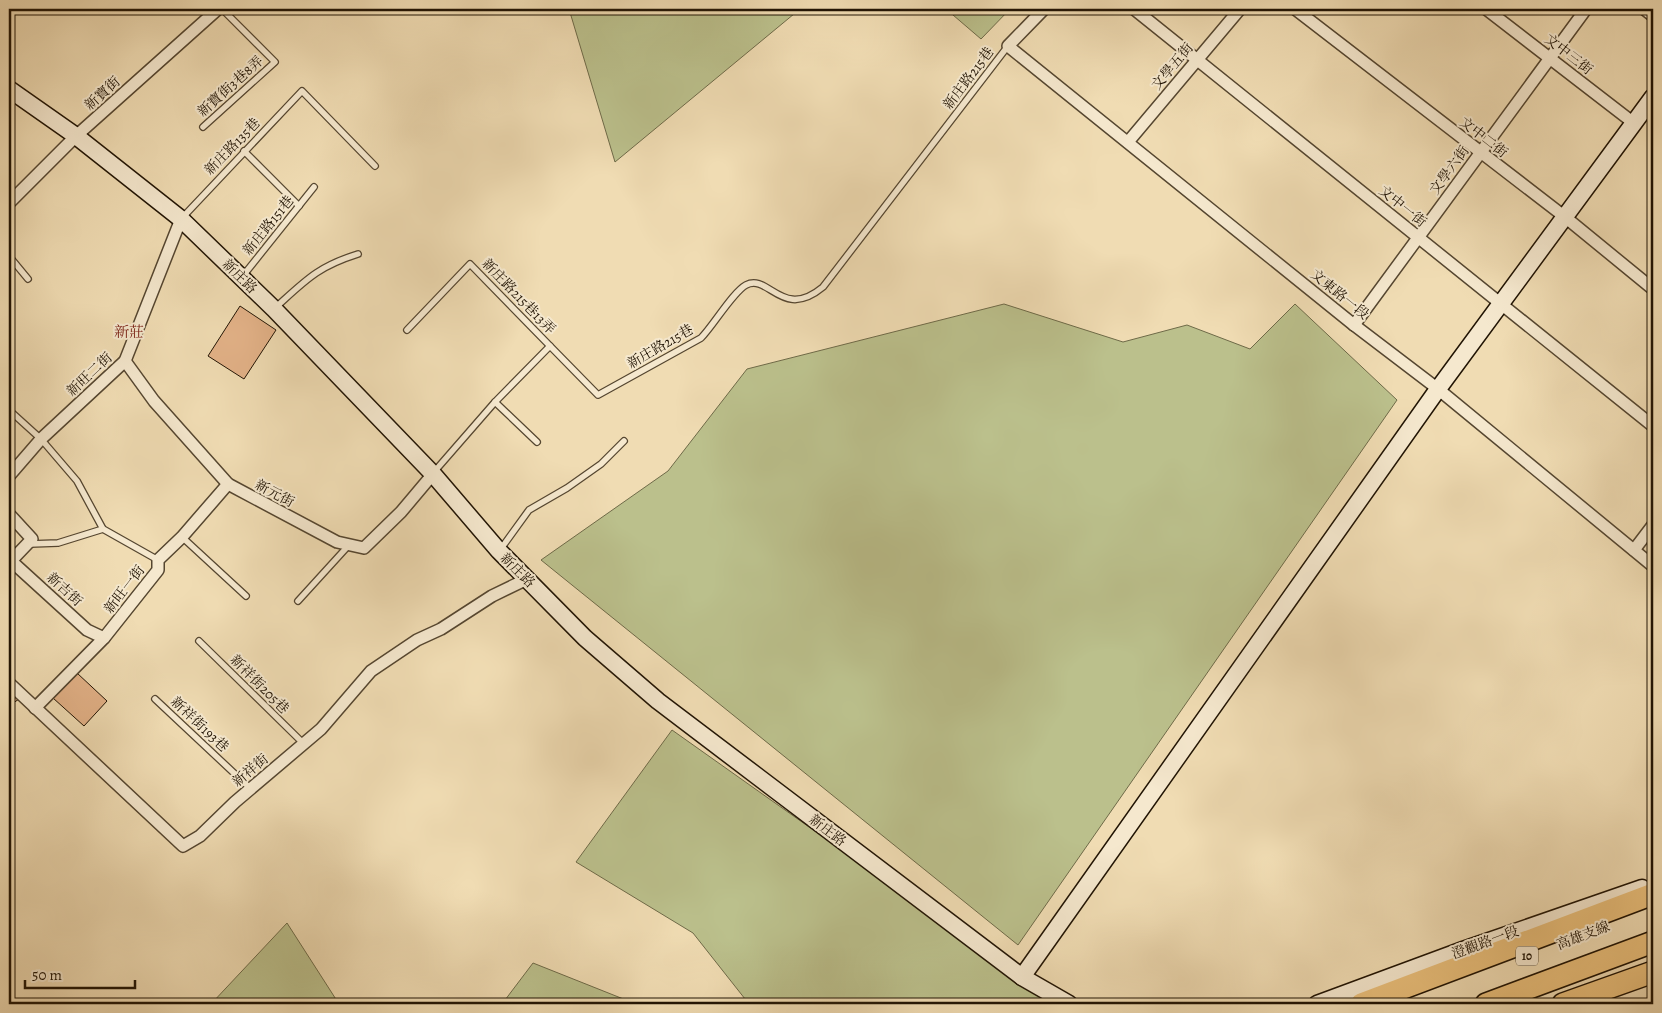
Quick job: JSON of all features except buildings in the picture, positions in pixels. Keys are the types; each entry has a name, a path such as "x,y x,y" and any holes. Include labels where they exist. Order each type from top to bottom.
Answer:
{"highway":[{"path":"1361,1004 1653,894"},
{"name":"高雄支線","path":"1401,1004 1653,909"},
{"name":"10","path":"1486,1004 1653,942"},
{"path":"1563,1004 1653,972"}],"street":[{"name":"新寶街","path":"9,203 76,136 218,9"},
{"path":"1008,46 1044,9"},
{"name":"文中一街","path":"1134,9 1653,426"},
{"name":"文學五街","path":"1128,142 1240,9"},
{"name":"文中二街","path":"1295,9 1480,154 1565,217 1653,289"},
{"name":"文中三街","path":"1486,9 1634,124"},
{"name":"文學六街","path":"1354,325 1586,9"},
{"path":"1644,9 1653,16"},
{"name":"文東路一段","path":"1008,46 1354,325 1438,389 1653,566"},
{"name":"新庄路","path":"9,88 76,136 181,219 274,309 433,474 499,551 585,638 658,701 1022,977 1069,1004"},
{"path":"1022,977 1438,389 1653,97"},
{"name":"新旺二街","path":"9,476 41,439 125,361 181,219"},
{"name":"新元街","path":"125,361 154,401 228,484 337,542 349,545"},
{"path":"349,545 364,548 401,512 433,474"},
{"name":"新旺一街","path":"35,708 104,638 158,570 158,560 182,537 228,484"},
{"path":"9,514 32,539 10,560"},
{"path":"1634,550 1653,525"},
{"name":"新吉街","path":"10,560 87,630 104,638"},
{"name":"新祥街","path":"9,683 183,846 200,836 321,729 355,687 371,671 417,640 441,629 492,596 527,579"},
{"name":"澄觀路一段","path":"1317,1004 1463,950 1653,884"}],"lane":[{"name":"新寶街3巷8弄","path":"203,128 274,62 222,9"},
{"name":"新庄路215巷","path":"550,346 598,395 701,338 713,326 736,293 746,284 756,283 787,299 800,300 811,298 823,288 1008,46"},
{"name":"新庄路135巷","path":"181,219 244,150 302,91 375,166"},
{"path":"244,150 299,206"},
{"name":"新庄路151巷","path":"241,278 314,187"},
{"path":"274,309 314,272 332,262 358,254"},
{"path":"9,256 28,279"},
{"name":"新庄路215巷13弄","path":"407,330 470,264 550,346"},
{"path":"433,474 495,402 550,346"},
{"path":"495,402 537,442"},
{"path":"9,410 41,439 77,481 103,529 158,560"},
{"path":"499,551 529,510 568,488 601,464 624,441"},
{"path":"28,544 58,543 103,529"},
{"path":"182,537 246,596"},
{"path":"298,601 349,545"},
{"name":"新祥街205巷","path":"199,641 304,744"},
{"name":"新祥街193巷","path":"155,699 251,789"}],"green space":[{"path":"569,9 800,9 615,162"},
{"path":"946,9 1010,9 981,39"},
{"path":"1004,304 1123,342 1187,325 1250,349 1295,304 1397,400 1018,945 541,560 668,471 747,369"},
{"path":"672,730 1059,1004 749,1004 693,933 576,862"},
{"path":"287,923 339,1004 211,1004"},
{"path":"533,963 636,1004 502,1004"}],"district":[{"name":"新莊","path":"129,332"}]}
